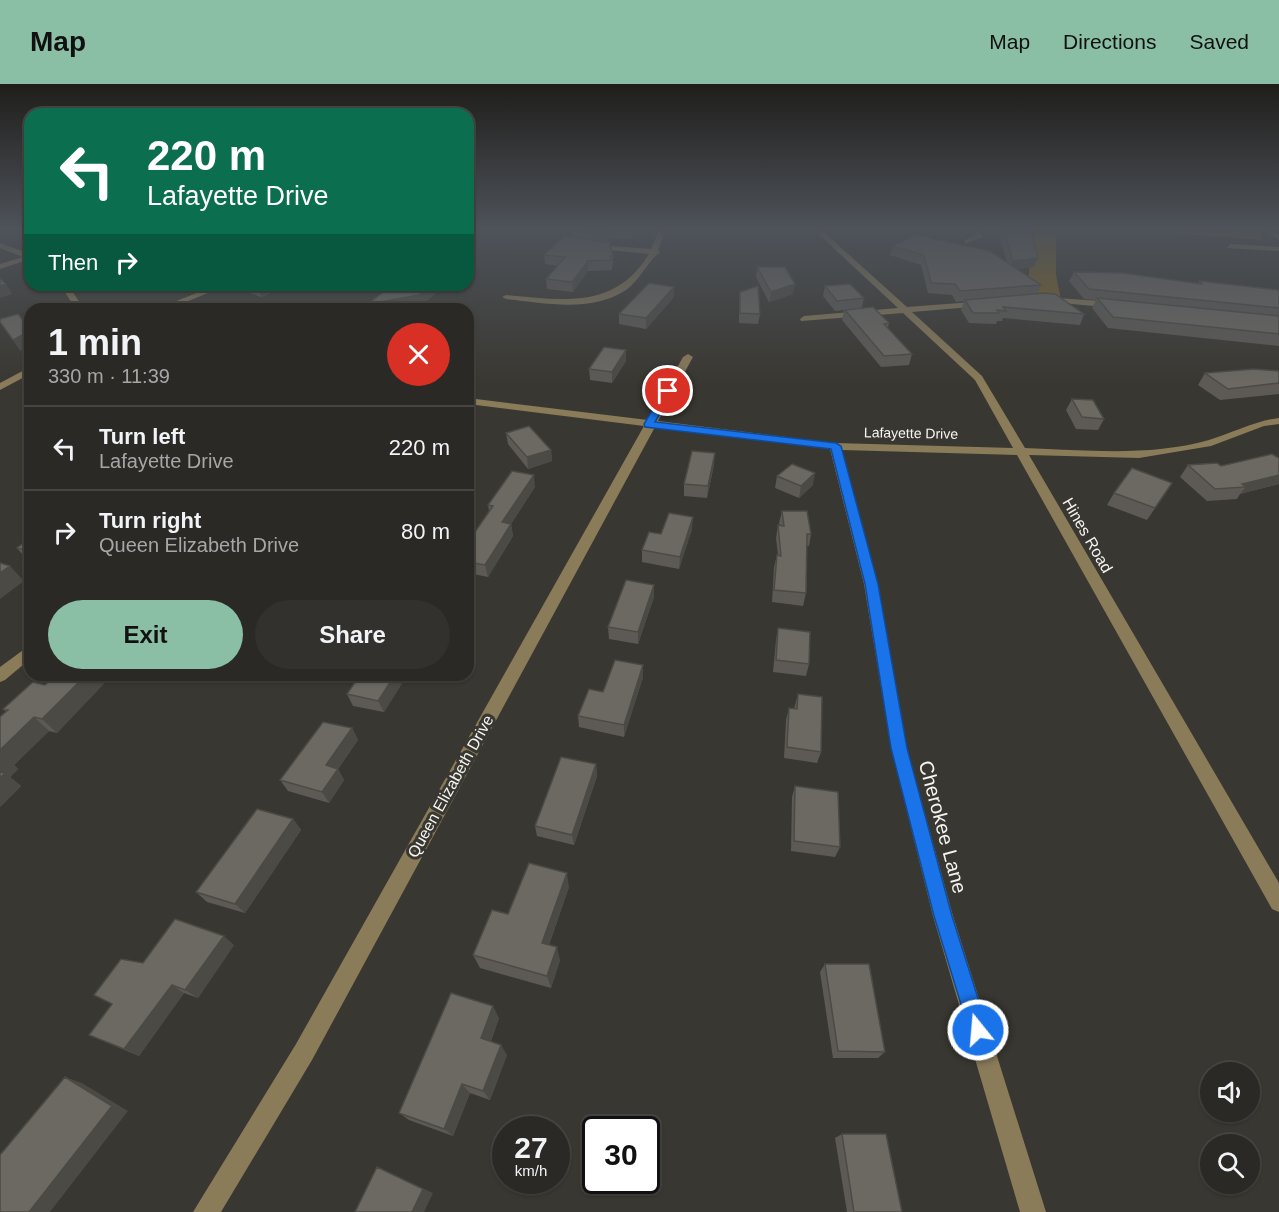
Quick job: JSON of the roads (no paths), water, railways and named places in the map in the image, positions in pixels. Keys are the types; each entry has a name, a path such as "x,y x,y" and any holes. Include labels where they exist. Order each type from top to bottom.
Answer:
{"street":[{"path":"506,297 562,302 596,300 626,288 633,280"},
{"name":"Hines Road","path":"872,280 979,378 1279,902"},
{"path":"176,303 208,291"},
{"path":"1033,299 1130,307"},
{"path":"804,320 998,301"},
{"name":"Queen Elizabeth Drive","path":"206,1212 304,1052 688,357"},
{"path":"0,387 24,373"},
{"name":"Lafayette Drive","path":"474,402 836,446 1139,454 1211,443 1262,423 1279,421"},
{"name":"Cherokee Lane","path":"836,446 871,584 899,748 943,916 1033,1212"},
{"path":"0,676 24,656"}]}
